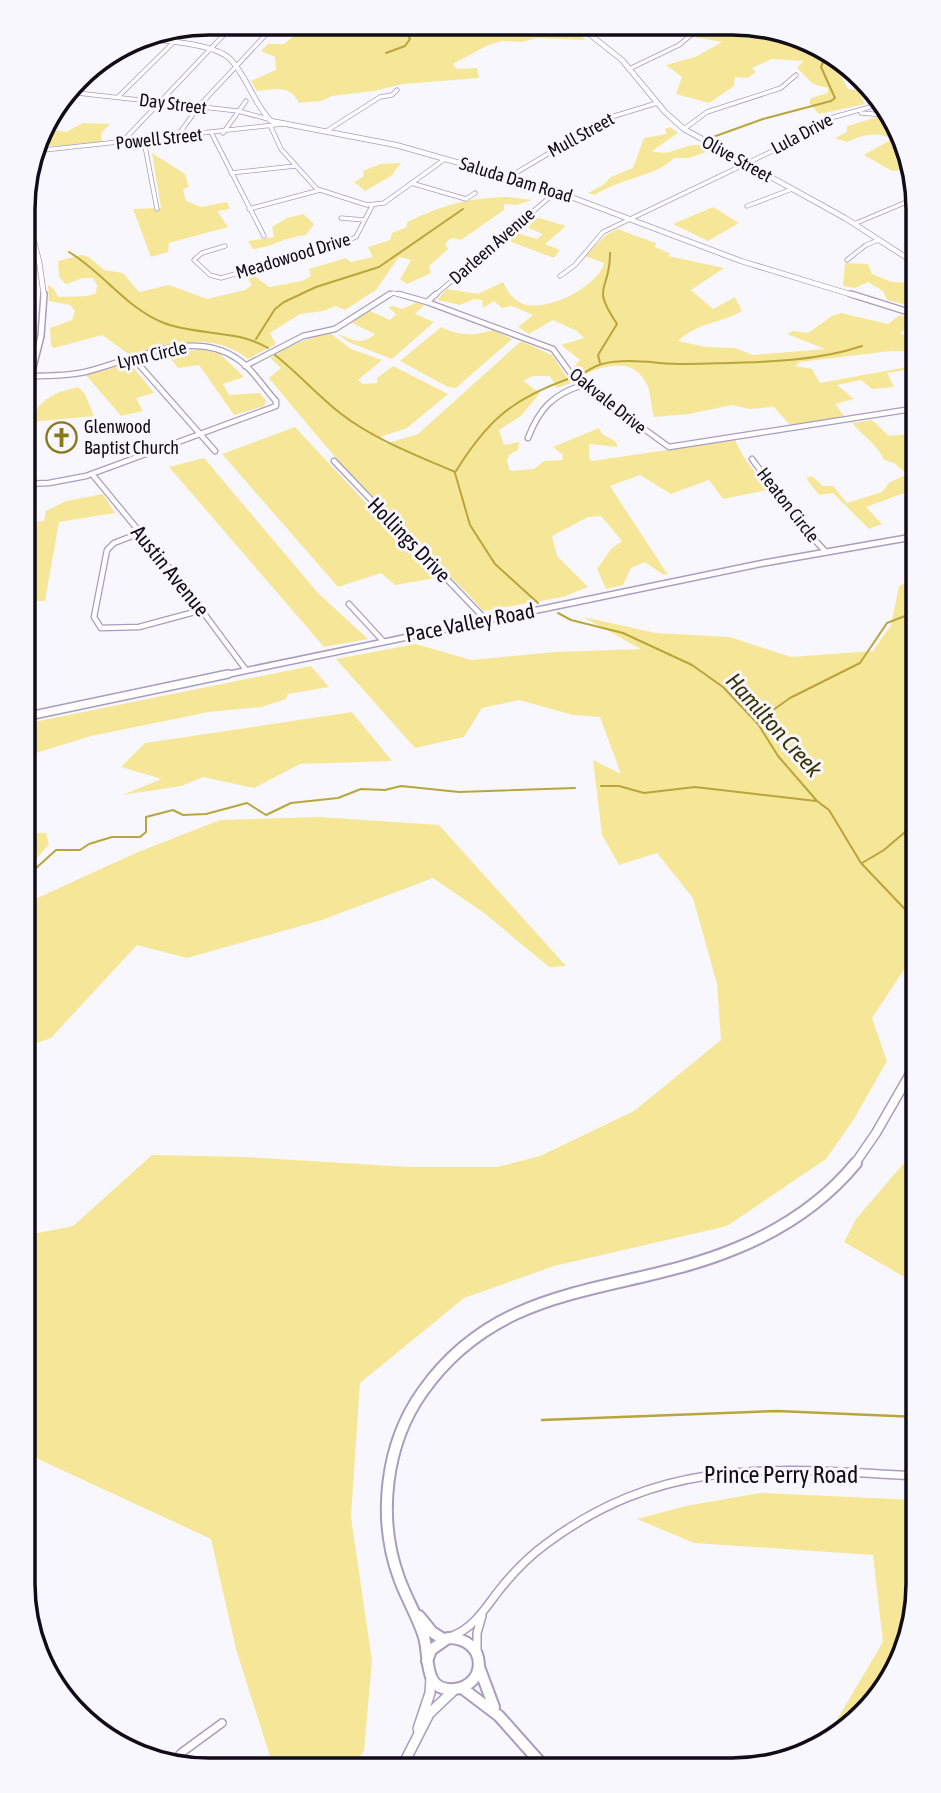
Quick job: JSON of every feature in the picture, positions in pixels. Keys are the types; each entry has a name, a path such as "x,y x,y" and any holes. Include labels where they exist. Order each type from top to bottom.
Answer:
{"main road":[{"path":"499,1716 459,1688 445,1688 431,1678 424,1637 391,1552 387,1491 394,1455 407,1418 432,1376 459,1348 524,1307 722,1252 778,1229 801,1214 847,1175 906,1079"},
{"path":"411,1605 427,1627 446,1638 466,1640 478,1659 489,1698 499,1716 536,1758"},
{"path":"427,1661 434,1645 446,1638"},
{"path":"459,1688 475,1676 478,1659"}],"street":[{"path":"121,143 224,35"},
{"path":"176,138 199,107 265,35"},
{"name":"Olive Street","path":"590,35 629,69 657,103 684,129 854,224 906,257"},
{"path":"629,69 679,45 691,35"},
{"path":"118,97 178,38"},
{"path":"165,41 212,47 226,54 236,65 268,119"},
{"path":"684,129 707,112 781,88 796,75"},
{"path":"328,130 380,97 392,95 397,90"},
{"name":"Day Street","path":"79,93 238,111 268,119"},
{"path":"223,133 246,101"},
{"name":"Mull Street","path":"509,177 608,118 657,103"},
{"name":"Lula Drive","path":"560,276 575,265 603,232 810,133 827,119 870,107 870,104"},
{"path":"854,112 878,114"},
{"name":"Saluda Dam Road","path":"268,119 283,124 328,130 445,159 557,191 732,257 906,311"},
{"name":"Powell Street","path":"46,149 176,138 283,124"},
{"path":"271,127 281,149 320,190 372,206 384,203 445,159"},
{"path":"212,134 264,236"},
{"path":"144,141 157,209"},
{"path":"232,173 295,166"},
{"path":"411,183 466,199 475,194"},
{"path":"747,206 792,189"},
{"path":"249,209 320,190"},
{"name":"Darleen Avenue","path":"427,302 557,191"},
{"path":"854,224 906,202"},
{"name":"Meadowood Drive","path":"225,246 202,253 194,260 210,275 221,278 350,241 361,232 372,206"},
{"path":"341,218 364,220"},
{"path":"847,260 866,245 879,240"},
{"path":"35,255 44,293 40,342 35,361"},
{"name":"Oakvale Drive","path":"244,366 303,336 335,329 389,294 427,302 553,349 567,370 583,384 663,445 906,410"},
{"name":"Lynn Circle","path":"35,376 70,375 178,347 204,345 221,349 244,366 276,401 276,406 92,474 62,481 35,483"},
{"path":"134,359 215,451"},
{"path":"528,438 536,416 555,394 583,384"},
{"name":"Heaton Circle","path":"752,459 798,522 825,551"},
{"name":"Hollings Drive","path":"334,461 485,619"},
{"name":"Austin Avenue","path":"92,474 240,657 246,670"},
{"path":"140,533 114,543 107,550 94,617 96,624 100,628 118,629 170,620 202,610"},
{"name":"Pace Valley Road","path":"35,714 485,619 825,551 906,538"},
{"path":"349,604 383,640"},
{"name":"Prince Perry Road","path":"446,1638 460,1634 483,1613 519,1570 575,1521 648,1487 695,1475 732,1471 906,1476"},
{"name":"Prince Perry Road","path":"478,1659 477,1633 483,1613"},
{"path":"406,1758 430,1693 431,1678"},
{"path":"413,1743 444,1696 459,1688"},
{"path":"179,1755 222,1723"}],"shaded area":[{"path":"295,35 574,35 582,36 585,40 537,38 522,42 502,41 488,45 453,64 457,69 477,68 479,78 403,84 299,103 287,90 257,91 251,81 276,70 275,57 261,51 268,44 284,44"},
{"path":"683,35 743,35 788,44 829,64 842,74 848,89 858,90 865,104 819,114 809,103 811,98 828,93 828,88 813,84 797,68 803,61 772,59 752,68 756,72 748,78 735,77 734,86 709,103 676,94 682,77 666,65 695,57 722,42"},
{"path":"880,117 891,139 870,135 847,142 835,138 847,132 847,126"},
{"path":"83,123 110,124 101,133 102,143 47,146 54,130 66,132"},
{"path":"670,127 678,133 652,151 661,153 696,145 712,150 689,158 674,158 658,169 595,195 588,193 611,177 633,168 644,138 667,134 665,129"},
{"path":"891,139 902,170 892,171 864,155"},
{"path":"152,153 185,174 189,187 183,189 186,201 201,207 227,202 230,209 217,211 228,227 169,243 168,252 151,257 133,209 161,208"},
{"path":"401,163 391,176 365,191 354,182 364,176 363,171 380,164"},
{"path":"507,197 532,200 516,205 504,204 504,210 461,240 452,238 445,243 448,249 429,266 431,273 407,284 400,279 411,260 399,257 376,290 345,310 336,306 300,314 270,333 276,344 248,359 234,350 205,342 176,344 130,355 102,335 54,348 51,345 50,328 72,320 75,311 70,305 49,301 48,285 58,297 88,296 96,293 97,285 93,278 83,278 66,284 59,277 58,261 81,255 89,257 104,270 123,273 139,292 169,285 207,299 245,290 252,285 246,276 252,274 269,287 302,281 311,276 309,269 346,258 351,262 373,257 368,247 390,240 392,233 407,227 407,222 420,216 467,201"},
{"path":"713,207 739,223 708,241 673,224"},
{"path":"303,214 314,224 306,235 253,249 248,241 274,237 272,227 287,218"},
{"path":"536,217 566,226 545,244 560,250 554,258 509,241 517,233 537,239 543,234 528,228"},
{"path":"617,229 656,243 655,247 671,254 668,256 724,268 691,290 713,309 735,297 742,311 693,330 678,341 706,347 735,348 753,355 825,349 787,334 793,331 808,333 841,313 888,324 900,315 906,317 906,328 900,333 906,336 906,352 800,362 795,366 812,369 820,383 906,367 906,370 887,373 894,387 872,389 861,380 837,385 854,399 835,404 845,417 791,426 774,407 749,409 732,405 689,414 654,417 647,385 634,370 625,366 607,367 579,377 572,369 580,360 561,345 584,338 577,331 553,320 529,334 518,327 533,315 512,306 502,308 494,301 483,308 482,300 474,299 460,305 437,300 447,289 478,294 503,282 512,297 521,303 543,305 556,302 581,289 600,272 604,263 585,256 606,235"},
{"path":"845,263 868,264 872,274 892,282 906,283 906,305 887,300 883,291 868,282 855,288 843,286"},
{"path":"415,303 425,304 415,314 434,322 392,359 348,342 338,334 357,341 366,340 375,334 352,323 368,310 390,320 396,314 388,307 402,309"},
{"path":"441,327 467,334 493,330 512,339 456,388 448,387 400,361"},
{"path":"330,333 351,349 382,360 358,380 363,384 377,383 377,378 393,366 448,394 407,428 380,437 385,444 418,434 521,341 552,355 571,383 557,388 550,376 533,376 523,381 540,393 521,416 499,430 504,445 519,442 518,450 509,455 507,461 510,471 534,469 544,461 562,460 563,455 553,447 599,428 602,434 615,441 618,447 589,444 589,458 592,461 735,440 743,456 768,490 723,499 709,480 671,494 640,475 610,486 668,575 645,562 631,568 623,585 606,589 597,569 611,549 622,541 601,516 588,517 552,536 557,556 588,587 563,597 483,611 377,503 269,378 281,368 270,358 299,342"},
{"path":"201,349 220,354 244,377 223,384 229,395 260,393 266,401 264,406 234,415 199,365 178,368 167,354"},
{"path":"130,363 154,393 136,398 143,411 121,416 86,375"},
{"path":"78,387 85,394 94,416 35,422 38,407 56,394"},
{"path":"872,420 889,436 906,434 906,473 894,463 884,460 874,445 852,423"},
{"path":"295,427 436,578 395,585 381,573 338,587 222,454"},
{"path":"204,458 318,593 368,639 324,647 169,467"},
{"path":"906,474 906,492 866,507 882,524 869,529 833,493 819,495 806,478 812,476 823,486 833,486 847,503 882,492 889,483"},
{"path":"103,494 115,513 59,522 45,601 35,601 35,521 44,521 46,511 66,501"},
{"path":"906,582 906,967 872,1018 887,1061 854,1119 826,1159 727,1226 554,1266 464,1298 360,1383 351,1517 372,1661 364,1751 359,1758 271,1758 236,1649 211,1539 35,1458 35,1234 73,1226 152,1155 246,1157 409,1167 497,1167 540,1156 634,1111 721,1040 717,984 693,898 657,853 619,865 602,835 593,760 621,774 600,717 573,715 519,700 482,708 464,737 415,748 336,659 416,644 471,660 555,652 641,649 583,617 656,633 730,637 791,657 873,651 891,625 899,586"},
{"path":"311,666 329,687 288,694 286,699 262,707 209,712 91,736 35,753 35,722"},
{"path":"352,712 392,761 300,764 254,788 203,777 181,786 122,795 162,779 121,767 145,743"},
{"path":"320,817 439,825 566,966 549,967 484,913 433,878 322,920 187,958 137,945 51,1038 35,1044 35,899 138,852 220,820"},
{"path":"35,833 46,833 49,844 35,861"},
{"path":"906,1164 906,1278 844,1242 856,1219"},
{"path":"760,1493 906,1499 906,1595 897,1640 883,1671 870,1690 838,1722 834,1725 883,1642 873,1555 694,1543 637,1519 686,1506"}],"waterway":[{"path":"386,53 405,46 410,39 408,35"},
{"path":"713,137 763,119 831,101 835,98 821,67 824,61"},
{"name":"Hamilton Creek","path":"256,339 275,309 284,302 316,287 379,267 463,209"},
{"path":"69,252 151,317 190,330 243,338 268,348"},
{"path":"600,363 598,355 617,324 603,294 610,253"},
{"path":"578,376 599,365 612,362 689,364 777,361 820,356 862,346"},
{"name":"Hamilton Creek","path":"275,355 332,406 366,431 455,472"},
{"path":"456,471 479,438 503,414 531,395 568,379"},
{"name":"Hamilton Creek","path":"455,473 470,525 495,564 538,603"},
{"name":"Hamilton Creek","path":"558,613 571,620 623,633 692,665 723,687 758,724 778,756 817,801 829,810 861,863 906,910"},
{"path":"759,724 766,715 790,698 860,663 887,623 906,616"},
{"path":"35,869 56,850 80,850 89,844 112,837 140,837 146,832 146,817 173,810 183,815 206,814 247,803 266,815 291,803 338,798 361,789 385,790 401,786 459,792 575,788"},
{"path":"601,786 619,786 644,793 695,787 816,801"},
{"path":"862,863 884,850 906,831"},
{"path":"542,1420 777,1411 906,1416"}],"place":[{"name":"Glenwood Baptist Church","path":"61,437"}]}
